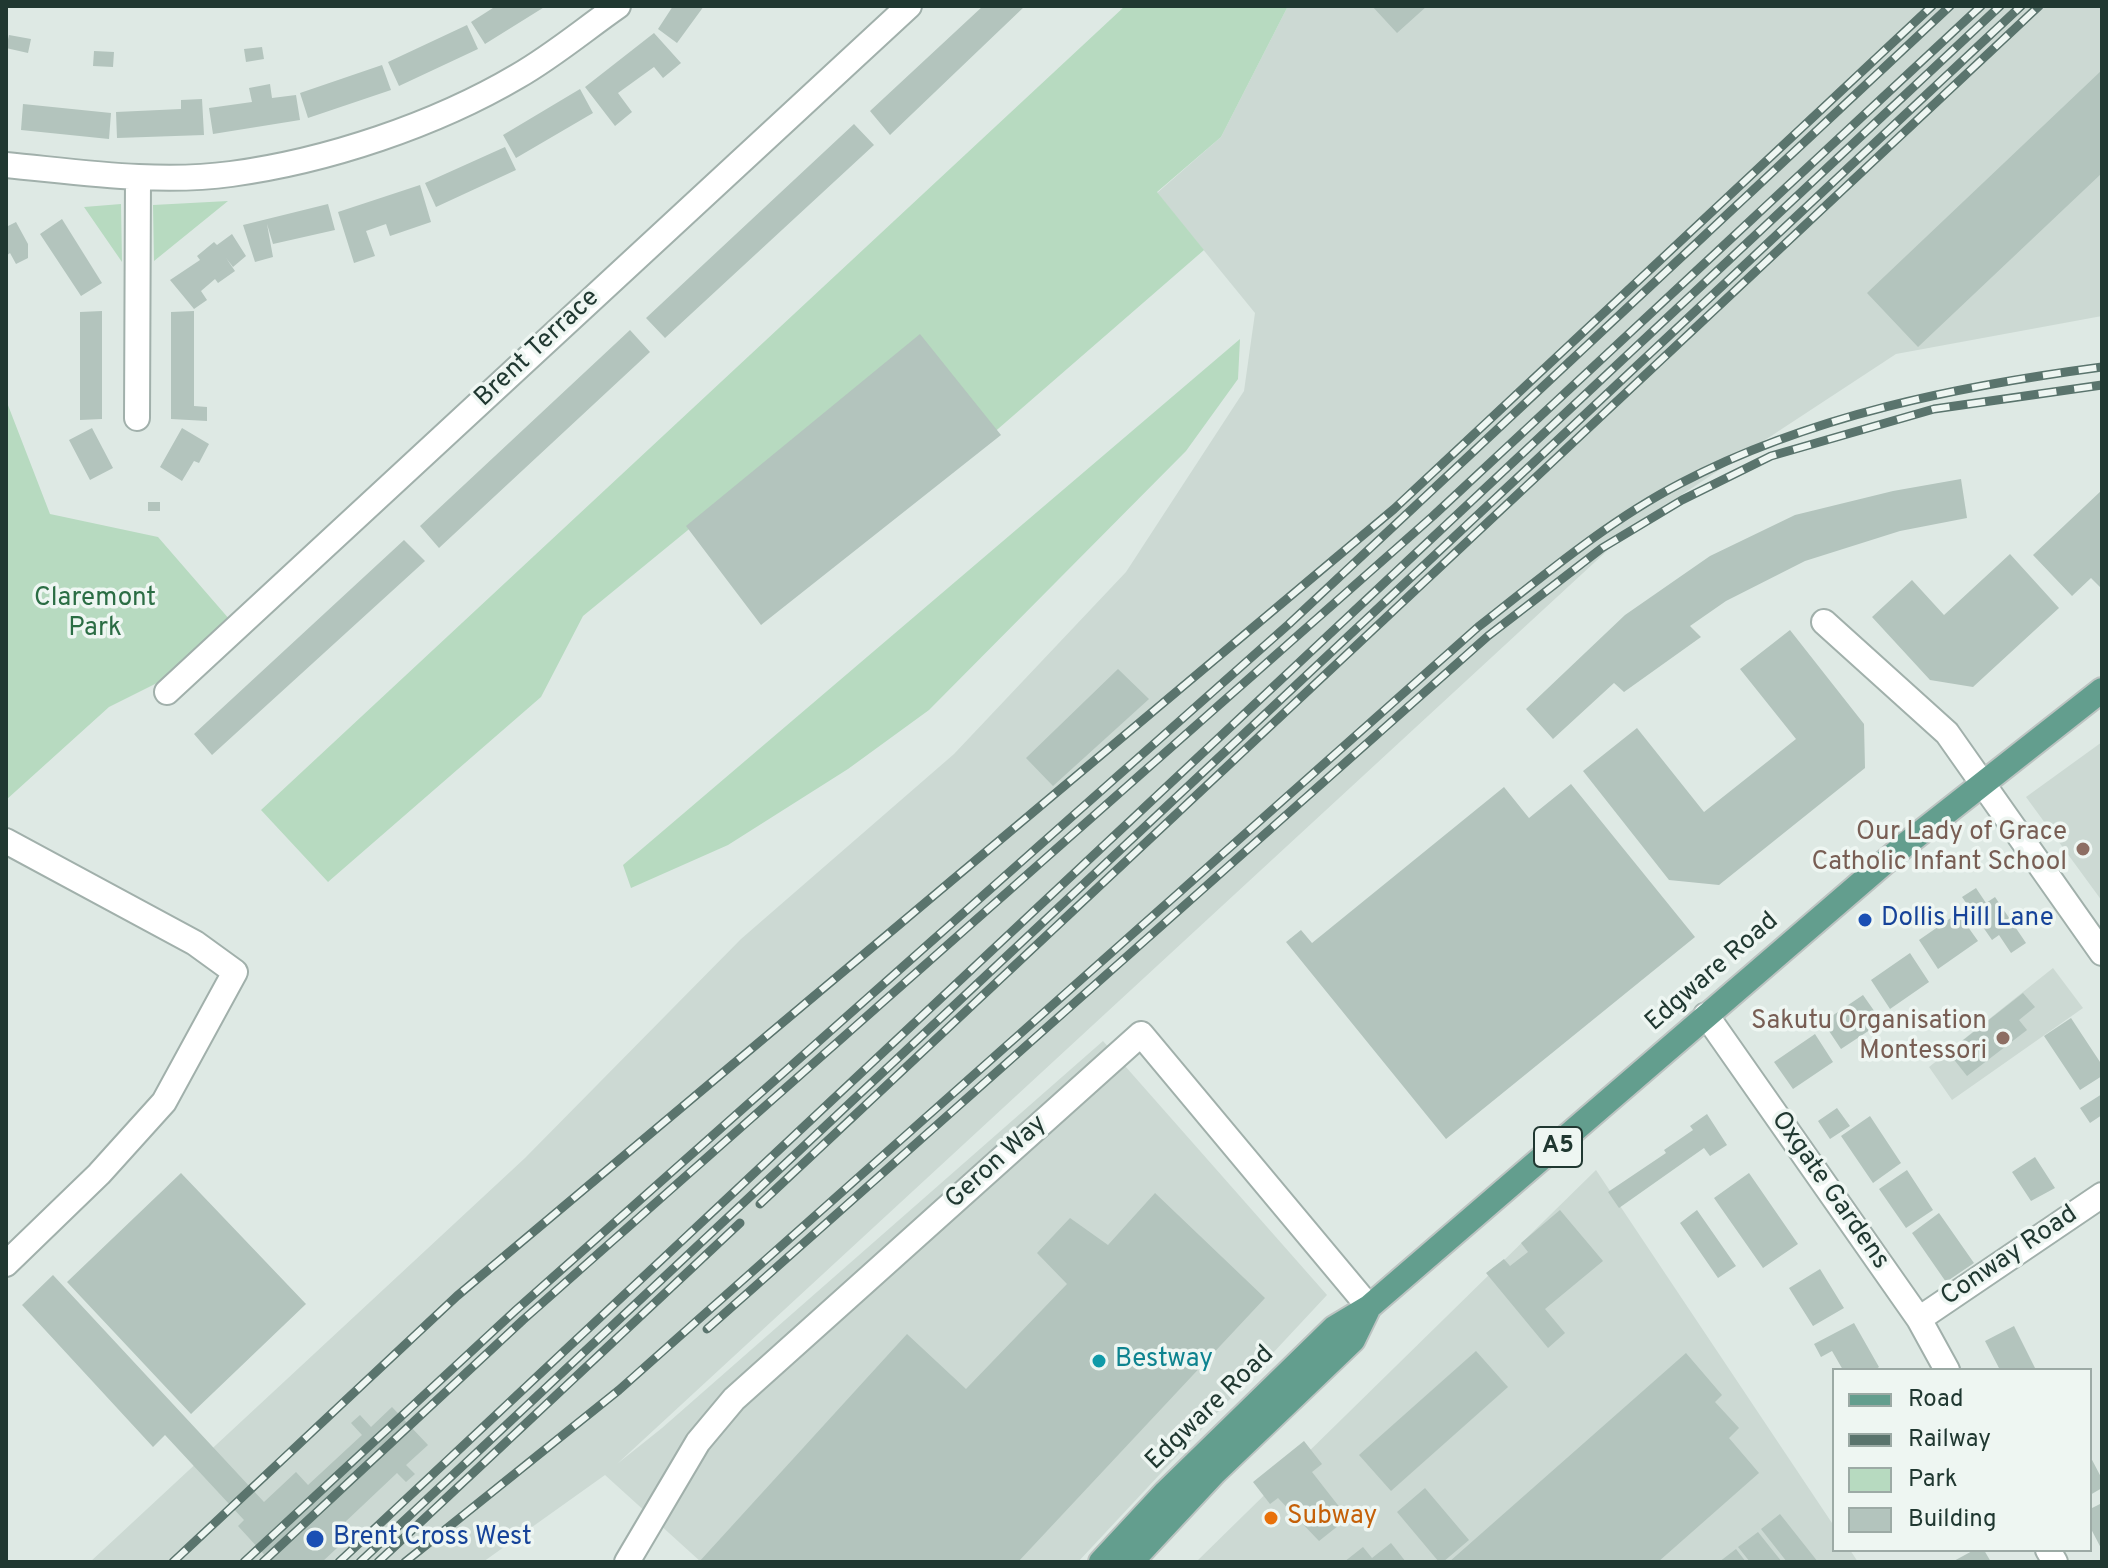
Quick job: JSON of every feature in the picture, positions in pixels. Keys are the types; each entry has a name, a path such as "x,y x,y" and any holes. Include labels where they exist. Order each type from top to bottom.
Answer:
{"main road":[{"name":"Edgware Road","path":"1101,1562 1166,1492 1334,1328 1369,1307 1905,845 2102,690"},
{"name":"Edgware Road","path":"1131,1562 1214,1473 1353,1340 1369,1307"}],"street":[{"path":"6,165 138,177 230,174 304,160 439,118 520,75 618,6"},
{"name":"Brent Terrace","path":"167,692 909,6"},
{"path":"137,418 138,177"},
{"path":"1824,622 1947,733 2102,953"},
{"path":"6,841 195,943 235,972 164,1102 99,1174 6,1264"},
{"name":"Oxgate Gardens","path":"1706,1015 1919,1319 1946,1368"},
{"name":"Geron Way","path":"627,1562 698,1442 734,1399 1141,1034 1369,1307"},
{"name":"Conway Road","path":"1919,1319 2102,1195"}],"shaded area":[{"path":"1288,6 2102,6 2102,316 1896,354 1634,526 617,1464 1103,1041 1327,1295 1078,1562 701,1562 605,1475 483,1562 90,1562 525,1158 741,939 954,754 1126,572 1244,391 1255,313 1157,193 1221,137"},
{"name":"Our Lady of Grace Catholic Infant School","path":"2102,742 2102,901 2026,797"},
{"name":"Sakutu Organisation Montessori","path":"2053,968 2083,1008 1952,1100 1929,1067"},
{"path":"1596,1170 1832,1523 1832,1552 1851,1552 1858,1562 1196,1562"}],"green space":[{"path":"1125,6 1288,6 1221,137 1157,192 1204,250 991,435 920,340 583,616 541,697 328,882 261,810"},
{"path":"228,201 154,261 153,205"},
{"path":"121,204 122,262 84,207"},
{"path":"1240,339 1238,379 1186,451 929,710 848,769 728,845 631,888 623,865"},
{"name":"Claremont Park","path":"6,400 50,514 158,537 230,620 157,683 109,707 6,800"}],"building":[{"path":"496,6 546,6 485,44 471,22"},
{"path":"673,6 704,6 677,43 658,29"},
{"path":"983,6 1025,6 890,135 870,111"},
{"path":"1372,6 1427,6 1397,33"},
{"path":"467,25 478,49 399,86 388,62"},
{"path":"654,33 681,63 663,78 654,67 618,93 632,112 615,126 585,87"},
{"path":"9,35 31,39 28,53 6,48"},
{"path":"262,47 264,59 246,62 244,49"},
{"path":"94,51 114,52 113,67 93,66"},
{"path":"382,65 391,90 308,118 300,93"},
{"path":"2102,70 2102,173 1918,347 1867,293"},
{"path":"270,84 272,98 296,95 300,120 213,134 209,108 252,102 249,88"},
{"path":"580,89 593,113 516,158 503,135"},
{"path":"202,99 204,135 117,138 116,112 181,109 181,100"},
{"path":"23,104 111,113 109,139 21,130"},
{"path":"854,124 874,145 665,338 646,318"},
{"path":"505,147 516,170 436,207 425,183"},
{"path":"420,185 431,222 390,236 386,224 366,231 375,256 354,263 338,212"},
{"path":"328,204 335,230 273,244 267,224 273,257 255,262 243,225"},
{"path":"62,219 102,283 81,296 40,234"},
{"path":"16,222 28,244 28,258 16,264 10,253 6,256 6,227"},
{"path":"232,234 246,256 233,267 226,258 235,271 218,283 215,279 201,291 207,300 194,309 170,280 200,260 197,256 214,242 217,245"},
{"path":"102,311 102,419 80,420 80,312"},
{"path":"194,311 194,406 207,407 207,421 171,419 171,312"},
{"path":"630,330 650,352 439,548 420,526"},
{"path":"920,334 1001,435 761,625 686,526"},
{"path":"92,428 113,468 90,480 69,440"},
{"path":"182,428 209,444 199,463 194,461 182,481 160,467"},
{"path":"1961,479 1967,518 1900,531 1805,561 1726,601 1690,626 1701,637 1624,692 1614,683 1553,739 1526,709 1625,615 1710,556 1795,515 1893,491"},
{"path":"2102,490 2102,589 2091,578 2072,596 2033,555"},
{"path":"148,502 160,502 160,511 148,511"},
{"path":"404,540 425,561 212,755 194,734"},
{"path":"2010,554 2059,608 1973,687 1930,680 1872,617 1912,580 1944,615"},
{"path":"1790,630 1864,724 1865,768 1719,885 1669,880 1583,771 1637,728 1704,812 1796,739 1740,669"},
{"path":"1118,669 1149,699 1053,786 1026,758"},
{"path":"1571,784 1695,937 1446,1139 1286,942 1301,930 1312,943 1504,787 1529,818"},
{"path":"1976,888 1986,903 1995,897 2026,943 2011,953 1999,935 1992,940 1962,897"},
{"path":"1958,913 1978,941 1938,969 1919,940"},
{"path":"1910,953 1929,982 1890,1009 1871,980"},
{"path":"2023,993 2035,1007 2019,1020 2027,1030 1967,1076 1948,1052"},
{"path":"1863,995 1882,1022 1841,1049 1823,1022"},
{"path":"2071,1018 2102,1065 2102,1076 2080,1090 2044,1036"},
{"path":"1815,1034 1833,1062 1793,1089 1774,1062"},
{"path":"2102,1094 2102,1115 2090,1123 2080,1108"},
{"path":"1837,1108 1850,1126 1830,1139 1818,1121"},
{"path":"1707,1114 1727,1145 1710,1156 1704,1148 1619,1208 1608,1192 1666,1153 1664,1150 1693,1130 1690,1126"},
{"path":"1870,1116 1901,1163 1873,1183 1841,1136"},
{"path":"2035,1157 2055,1188 2031,1201 2012,1172"},
{"path":"1907,1170 1933,1210 1906,1228 1879,1189"},
{"path":"181,1173 306,1304 191,1414 67,1282"},
{"path":"1749,1173 1798,1244 1763,1268 1714,1198"},
{"name":"Bestway","path":"1155,1193 1265,1298 1018,1562 699,1562 907,1334 966,1389 1067,1284 1037,1253 1070,1218 1108,1245"},
{"path":"1560,1210 1603,1261 1545,1309 1565,1333 1548,1348 1486,1273 1504,1259 1510,1266 1528,1252 1521,1243"},
{"path":"1697,1210 1736,1266 1718,1278 1680,1223"},
{"path":"1939,1213 1974,1263 1946,1282 1912,1233"},
{"path":"1820,1269 1844,1308 1813,1326 1789,1288"},
{"path":"53,1275 264,1502 296,1472 308,1485 362,1435 351,1423 360,1415 371,1427 392,1407 428,1445 406,1465 415,1474 406,1482 397,1473 343,1524 352,1534 322,1562 271,1562 238,1526 244,1520 165,1435 153,1447 22,1305"},
{"path":"1854,1323 1879,1367 1842,1368 1832,1351 1821,1357 1814,1344"},
{"path":"2014,1326 2035,1368 1999,1368 1985,1341"},
{"path":"1476,1351 1508,1387 1391,1491 1359,1455"},
{"path":"1686,1353 1722,1395 1715,1402 1739,1428 1729,1438 1759,1473 1658,1562 1449,1562"},
{"path":"1304,1441 1322,1464 1312,1472 1348,1518 1319,1541 1278,1498 1270,1504 1253,1482"},
{"path":"2092,1460 2102,1479 2102,1488 2092,1494"},
{"path":"1425,1488 1469,1540 1443,1562 1439,1562 1397,1512"},
{"path":"2102,1503 2102,1550 2092,1531 2092,1508"},
{"path":"1780,1514 1818,1562 1787,1562 1761,1529"},
{"path":"1758,1532 1782,1562 1750,1562 1738,1547"},
{"path":"1391,1543 1406,1562 1344,1562 1363,1547 1372,1558"},
{"path":"1736,1549 1746,1562 1719,1562"},
{"path":"1970,1552 1985,1552 1991,1562 1952,1562"}],"railway":[{"path":"173,1562 457,1296 1394,509 1932,6"},
{"path":"244,1562 516,1310 1289,624 1950,6"},
{"path":"263,1562 523,1320 1433,516 1981,6"},
{"path":"339,1562 2000,6"},
{"path":"360,1562 2021,6"},
{"path":"760,1204 2039,6"},
{"path":"405,1562 619,1390 1478,627 1602,532 1654,498 1731,459 1834,421 1940,394 2102,367"},
{"path":"707,1329 1488,636 1602,548 1682,500 1771,456 1934,409 2102,385"},
{"path":"378,1562 740,1223"}],"place":[{"name":"Our Lady of Grace Catholic Infant School","path":"2083,849"},
{"name":"Dollis Hill Lane","path":"1865,920"},
{"name":"Sakutu Organisation Montessori","path":"2003,1038"},
{"name":"Bestway","path":"1099,1361"},
{"name":"Subway","path":"1271,1518"},
{"name":"Brent Cross West","path":"315,1539"}]}
